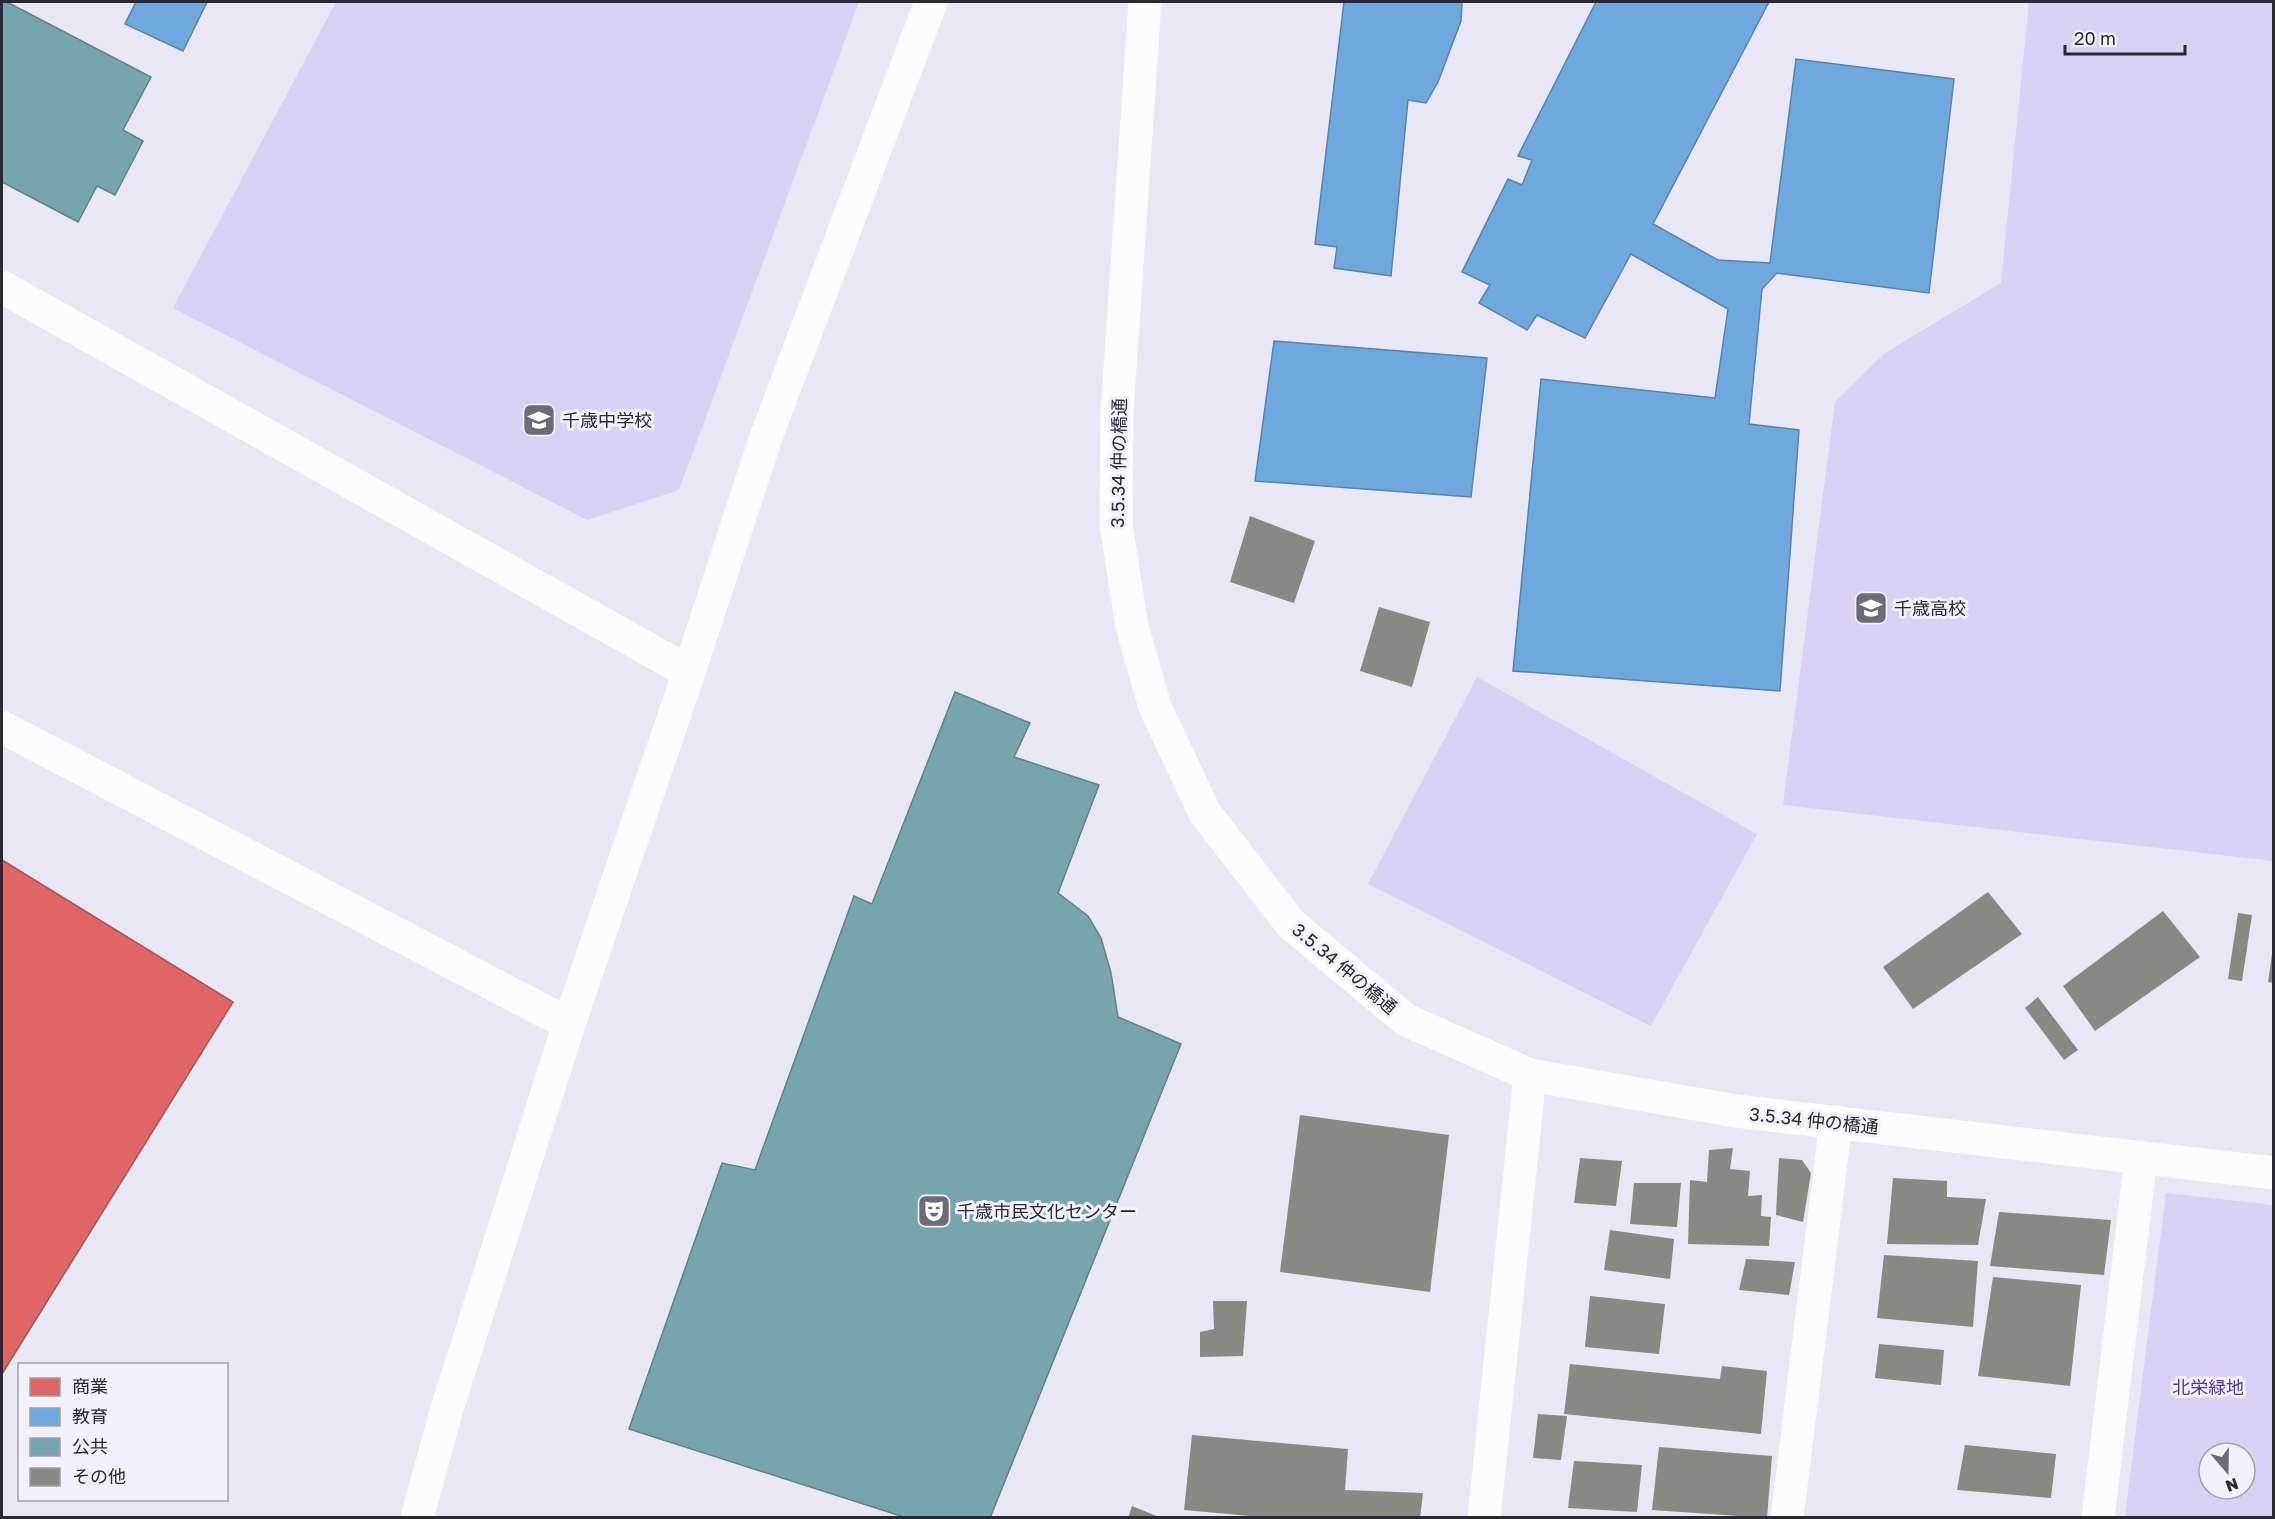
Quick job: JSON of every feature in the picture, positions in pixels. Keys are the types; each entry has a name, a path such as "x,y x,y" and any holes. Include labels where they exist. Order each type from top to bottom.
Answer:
{"street":[{"path":"417,1518 446,1412 569,1024 766,437 931,2"},
{"name":"3.5.34 仲の橋通","path":"1145,2 1117,412 1116,525 1132,626 1155,707 1205,813 1291,924 1406,1020 1530,1075 1736,1111 2274,1173"},
{"path":"2,287 689,672"},
{"path":"2,726 569,1024"},
{"path":"1484,1518 1530,1075"},
{"path":"1788,1518 1836,1122"},
{"path":"2098,1518 2141,1157"}],"green space":[{"name":"千歳中学校","path":"336,2 859,2 679,490 587,520 173,308"},
{"path":"2029,2 2273,2 2273,861 1783,805 1835,402 1885,353 2001,283"},
{"path":"1477,677 1757,834 1651,1026 1368,884"},
{"name":"北栄緑地","path":"2166,1193 2273,1205 2273,1517 2125,1517"}],"building: 商業":[{"path":"2,860 233,1002 2,1374"}],"building: 教育":[{"path":"136,2 207,2 183,51 125,24"},
{"path":"1344,2 1462,2 1461,21 1438,82 1426,103 1408,100 1391,276 1334,268 1337,247 1315,244"},
{"path":"1596,2 1769,2 1653,224 1718,260 1770,263 1796,59 1954,79 1929,293 1777,273 1762,289 1749,424 1799,430 1780,691 1513,671 1541,379 1715,398 1728,309 1631,254 1585,338 1537,315 1527,330 1479,303 1490,285 1462,272 1508,179 1522,185 1532,160 1518,156"},
{"path":"1274,341 1487,358 1471,497 1255,481"}],"building: 公共":[{"path":"2,2 7,2 151,77 123,130 143,141 115,195 97,186 78,222 2,182"},
{"path":"955,692 1030,723 1014,757 1099,785 1058,893 1088,916 1101,938 1111,973 1118,1017 1181,1044 990,1518 907,1518 629,1429 722,1163 755,1170 854,896 872,904"}],"building: その他":[{"path":"1250,516 1315,541 1294,603 1230,582"},
{"path":"1379,607 1430,622 1412,687 1360,671"},
{"path":"1988,892 2022,934 1913,1009 1883,967"},
{"path":"2163,911 2200,957 2095,1031 2063,986"},
{"path":"2238,913 2252,915 2242,981 2228,979"},
{"path":"2272,954 2274,954 2274,983 2268,982"},
{"path":"2038,997 2078,1050 2064,1060 2025,1008"},
{"path":"1300,1115 1449,1135 1430,1292 1280,1272"},
{"path":"1733,1148 1730,1169 1750,1171 1748,1196 1762,1195 1761,1216 1771,1217 1769,1246 1688,1244 1690,1180 1707,1182 1709,1150"},
{"path":"1580,1158 1622,1161 1616,1206 1574,1203"},
{"path":"1779,1158 1802,1160 1811,1173 1803,1222 1776,1215"},
{"path":"1893,1178 1947,1181 1947,1197 1986,1199 1978,1245 1887,1244"},
{"path":"1634,1183 1681,1183 1677,1227 1630,1224"},
{"path":"1999,1212 2111,1220 2104,1275 1990,1266"},
{"path":"1610,1230 1674,1239 1670,1279 1604,1270"},
{"path":"1884,1255 1978,1261 1973,1327 1877,1318"},
{"path":"1746,1259 1795,1262 1789,1295 1739,1290"},
{"path":"1993,1277 2081,1285 2070,1386 1978,1376"},
{"path":"1590,1296 1665,1304 1659,1354 1585,1347"},
{"path":"1213,1301 1247,1301 1243,1356 1200,1357 1200,1332 1214,1329"},
{"path":"1879,1344 1944,1350 1941,1385 1875,1378"},
{"path":"1570,1364 1720,1379 1722,1366 1767,1371 1761,1434 1564,1414"},
{"path":"1538,1414 1567,1416 1561,1460 1533,1458"},
{"path":"1192,1435 1348,1449 1345,1490 1423,1493 1420,1518 1272,1518 1184,1510"},
{"path":"1965,1445 2056,1454 2051,1498 1957,1490"},
{"path":"1659,1447 1772,1456 1767,1518 1652,1510"},
{"path":"1574,1461 1642,1465 1637,1512 1568,1508"},
{"path":"1132,1506 1159,1517 1159,1518 1128,1518"}],"place":[{"name":"千歳中学校","path":"539,420"},
{"name":"千歳高校","path":"1871,608"},
{"name":"千歳市民文化センター","path":"934,1211"}]}
